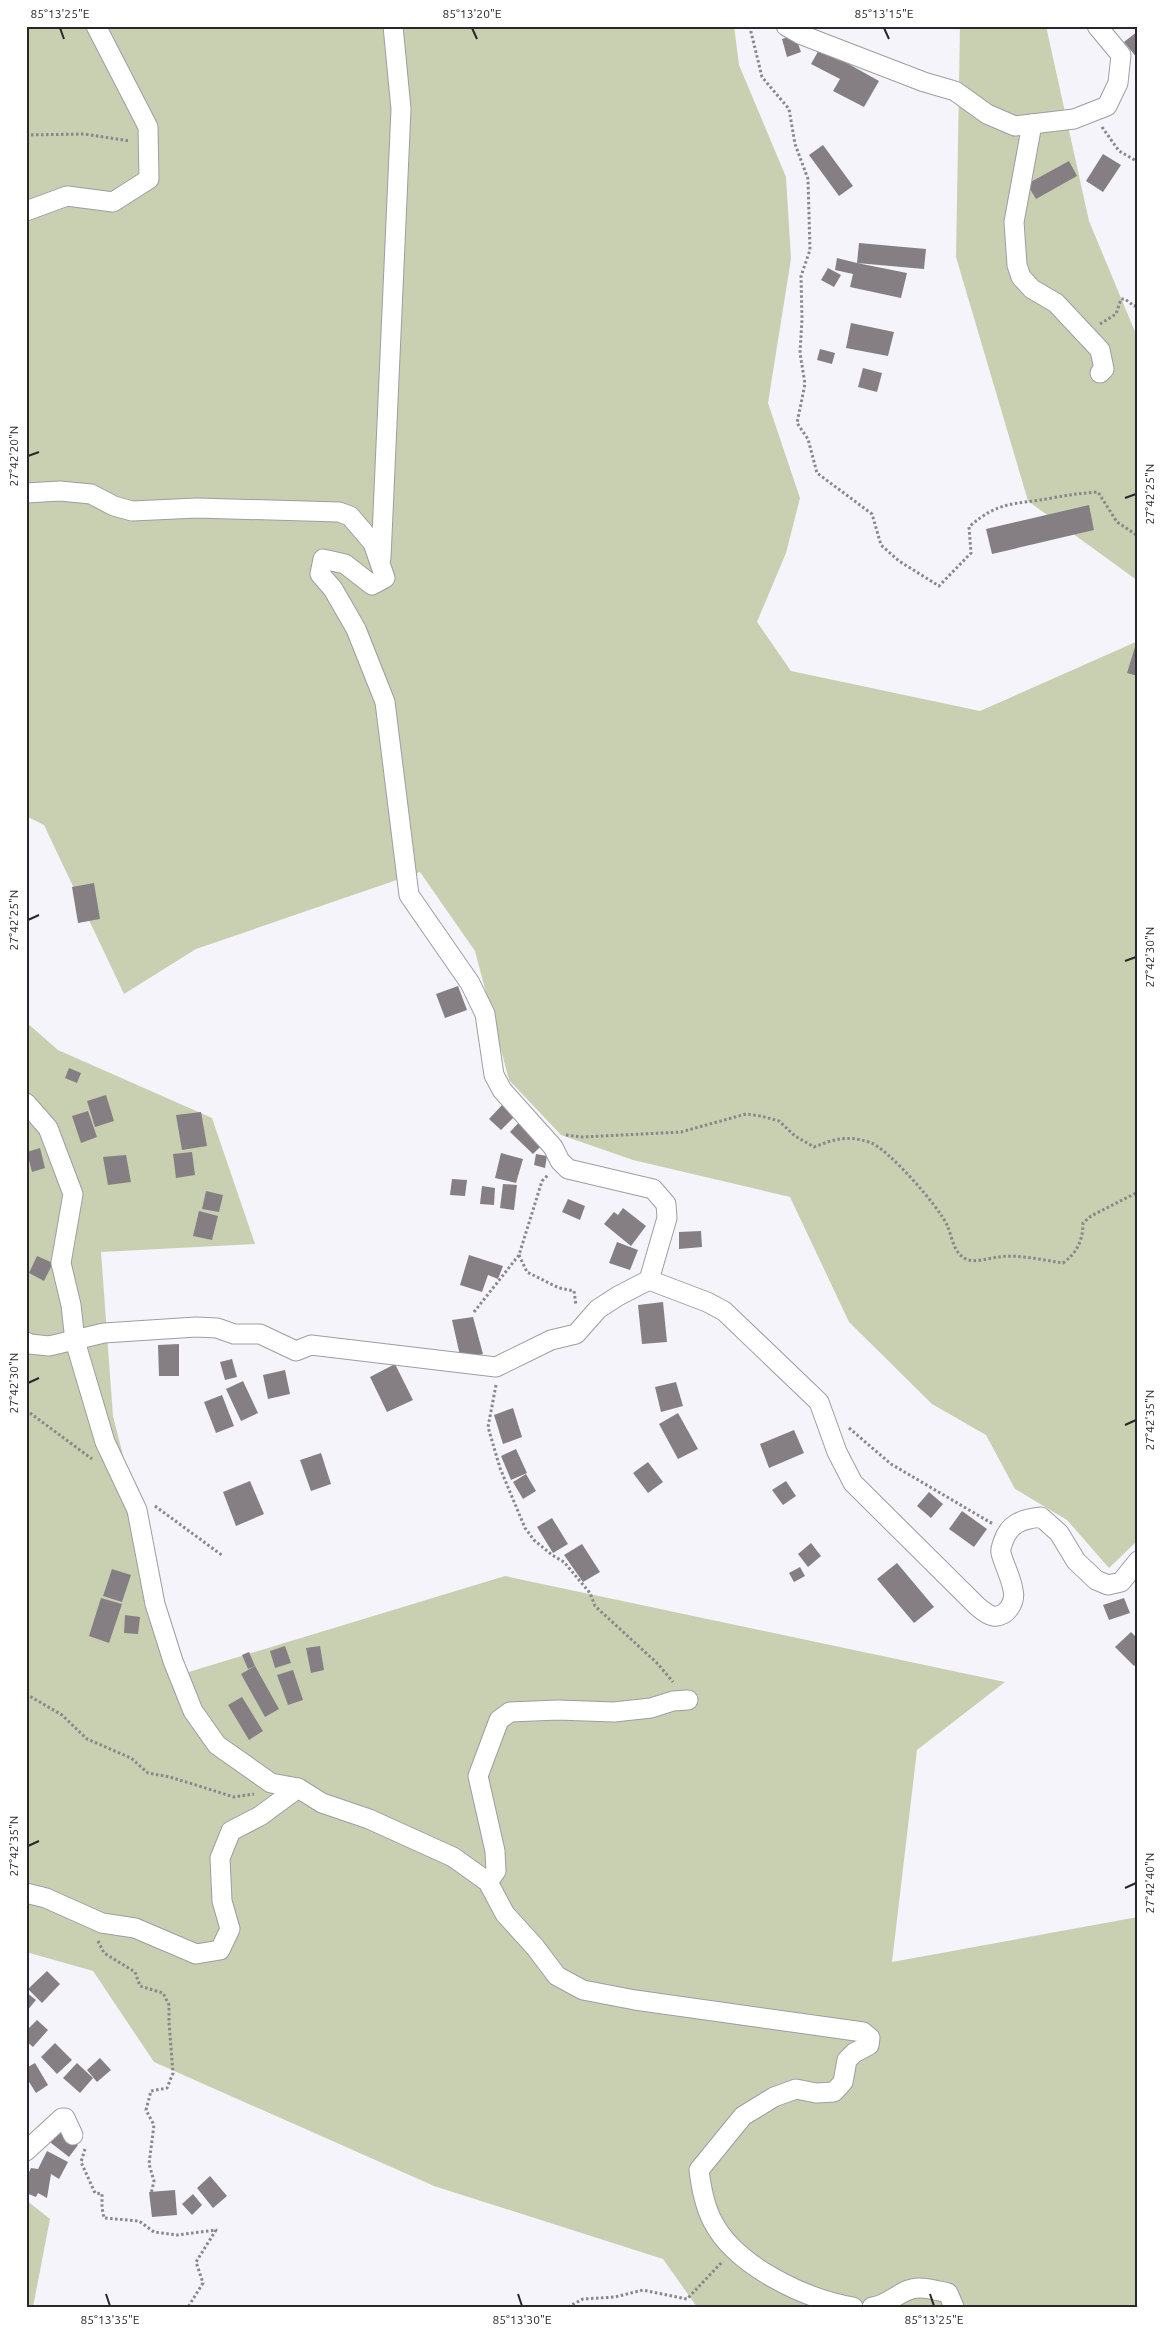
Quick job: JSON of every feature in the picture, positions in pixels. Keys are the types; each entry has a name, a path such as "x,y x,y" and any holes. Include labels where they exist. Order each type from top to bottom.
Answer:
{"street":[{"path":"26,210 67,196 113,202 149,178 148,126 96,26"},
{"path":"380,562 401,109 393,26"},
{"path":"786,26 802,35 924,82 955,91 987,114 1015,126 1074,119 1107,106 1118,84 1121,55 1097,26"},
{"path":"1032,124 1014,222 1017,265 1021,277 1032,290 1056,303 1100,350 1104,369 1100,373"},
{"path":"26,493 60,490 91,494 114,506 132,510 197,508 339,512 350,516 359,525 373,543 385,578 372,585 345,564 323,559 320,574 333,589 356,629 385,702 409,895 470,983 485,1014 494,1075 502,1090 553,1147 560,1161 568,1169 653,1189 666,1204 667,1218 649,1280 598,1309 576,1334 551,1340 496,1367 311,1344 296,1351 260,1334 234,1334 216,1328 196,1327 104,1333 75,1341 58,1342 49,1346 26,1342"},
{"path":"26,1103 48,1128 73,1194 61,1262 71,1305 75,1341 105,1442 137,1510 154,1604 193,1711 217,1745 271,1783 298,1788 322,1803 369,1818 453,1857 488,1882 505,1914 535,1947 557,1976 583,1990 635,2000 863,2032 870,2038 869,2045 854,2053 848,2060 843,2082 834,2092 816,2093 796,2089 774,2097 743,2116 699,2170 701,2186 713,2222 734,2250 773,2278 830,2303 853,2307"},
{"path":"649,1280 707,1302 724,1311 819,1402 837,1452 853,1483 977,1606 990,1616 998,1617 1005,1613 1014,1598 1000,1550 1006,1532 1025,1518 1041,1517 1058,1533 1076,1562 1096,1580 1108,1585 1121,1582 1138,1561"},
{"path":"488,1882 496,1871 495,1851 478,1776 499,1720 510,1712 558,1710 614,1712 652,1708 688,1700"},
{"path":"26,1893 46,1898 102,1923 134,1928 196,1954 220,1950 230,1929 222,1901 220,1858 231,1831 260,1816 298,1788"},
{"path":"26,2151 62,2118 65,2118 73,2135"},
{"path":"872,2307 880,2306 900,2294 918,2287 948,2292 954,2307"}],"path":[{"path":"752,26 751,32 762,77 789,109 795,144 808,179 810,250 801,276 802,319 800,353 805,384 797,423 808,439 817,473 872,514 880,544 899,561 939,586 970,553 969,527 984,514 1013,502 1052,498 1074,493 1098,492 1117,522 1138,536"},
{"path":"1092,111 1119,151 1138,162"},
{"path":"26,135 84,134 148,144"},
{"path":"1090,340 1096,326 1116,314 1119,309 1119,300 1125,299 1134,306 1138,305"},
{"path":"474,1312 520,1255 542,1182 547,1177 553,1147 567,1134 582,1137 680,1132 746,1114 779,1121 795,1136 814,1147 840,1137 871,1142 892,1158 931,1199 947,1224 954,1247 964,1258 973,1261 1000,1257 1024,1257 1063,1263 1070,1258 1083,1238 1084,1223 1091,1216 1138,1192"},
{"path":"520,1255 526,1272 558,1288 574,1291 576,1298 576,1334"},
{"path":"496,1367 496,1392 488,1427 500,1468 525,1528 534,1540 564,1562 590,1593 596,1606 658,1664 688,1700"},
{"path":"844,1424 891,1464 1006,1532"},
{"path":"26,1694 62,1715 87,1739 131,1758 148,1774 170,1776 234,1797 261,1793"},
{"path":"102,1923 98,1942 104,1953 135,1972 140,1986 164,1993 169,2005 174,2073 168,2088 151,2091 146,2110 154,2125 148,2164 154,2181 150,2194"},
{"path":"73,2135 85,2141 85,2154 81,2162 95,2193 102,2194 104,2218 139,2221 154,2232 177,2235 216,2230 196,2262 203,2283 188,2307"},
{"path":"568,2307 583,2299 615,2297 643,2290 686,2299 734,2250"}],"green space":[{"path":"26,26 734,26 739,65 786,177 791,259 768,403 800,498 786,553 757,622 791,671 980,711 1138,641 1138,1540 1109,1568 1067,1520 1015,1489 986,1435 932,1404 849,1322 790,1197 633,1160 561,1135 509,1080 475,951 420,872 196,949 124,994 44,825 26,816"},
{"path":"960,26 1046,26 1089,221 1138,339 1138,581 1028,501 956,257"},
{"path":"26,1022 58,1050 212,1118 255,1244 101,1252 113,1416 179,1675 505,1576 1005,1682 917,1750 892,1962 1138,1917 1138,2307 697,2307 663,2259 434,2186 154,2062 93,1971 26,1952"},
{"path":"26,2200 50,2219 33,2307 26,2307"}],"building":[{"path":"1138,31 1138,59 1124,42"},
{"path":"795,35 801,52 787,57 782,39"},
{"path":"820,48 879,81 864,107 833,91 840,79 811,64"},
{"path":"823,145 853,186 839,196 809,155"},
{"path":"1103,154 1121,165 1103,192 1086,181"},
{"path":"1069,161 1077,176 1036,199 1027,184"},
{"path":"859,243 926,249 924,269 857,263"},
{"path":"837,258 907,273 901,298 850,287 853,274 835,270"},
{"path":"828,268 841,275 834,287 821,280"},
{"path":"851,323 894,332 888,356 846,348"},
{"path":"820,349 835,353 832,364 817,360"},
{"path":"863,368 882,373 877,392 858,387"},
{"path":"1089,505 1094,530 992,554 986,529"},
{"path":"1135,647 1138,647 1138,676 1127,673"},
{"path":"94,883 100,919 78,923 72,887"},
{"path":"458,986 467,1010 445,1018 436,994"},
{"path":"69,1068 81,1073 77,1083 65,1078"},
{"path":"106,1095 114,1121 95,1127 87,1101"},
{"path":"504,1103 516,1115 501,1130 489,1119"},
{"path":"88,1111 97,1137 81,1143 72,1116"},
{"path":"201,1112 207,1146 182,1150 176,1115"},
{"path":"523,1118 546,1141 533,1154 510,1132"},
{"path":"40,1148 45,1168 32,1172 27,1152"},
{"path":"192,1152 195,1175 176,1178 173,1154"},
{"path":"501,1153 523,1159 516,1183 495,1178"},
{"path":"536,1154 547,1156 545,1168 534,1165"},
{"path":"126,1155 131,1182 108,1185 103,1157"},
{"path":"452,1179 467,1180 465,1196 450,1195"},
{"path":"503,1184 517,1185 514,1210 500,1208"},
{"path":"482,1186 495,1188 494,1205 480,1204"},
{"path":"206,1191 223,1195 219,1212 202,1209"},
{"path":"568,1199 585,1206 580,1220 562,1212"},
{"path":"623,1208 646,1226 631,1246 604,1224 614,1212 618,1215"},
{"path":"199,1211 218,1216 212,1240 193,1236"},
{"path":"701,1231 702,1247 679,1249 679,1232"},
{"path":"617,1242 638,1250 630,1270 609,1263"},
{"path":"469,1255 503,1266 498,1279 488,1275 482,1292 460,1285"},
{"path":"37,1256 53,1263 44,1281 29,1273"},
{"path":"663,1302 667,1342 642,1344 638,1305"},
{"path":"473,1317 483,1354 461,1360 452,1320"},
{"path":"179,1344 179,1376 159,1376 158,1345"},
{"path":"232,1359 237,1377 225,1380 220,1362"},
{"path":"395,1364 413,1400 387,1412 370,1377"},
{"path":"285,1370 290,1394 268,1399 263,1375"},
{"path":"243,1381 258,1413 241,1421 226,1389"},
{"path":"676,1382 683,1406 661,1412 655,1387"},
{"path":"222,1395 234,1426 216,1433 204,1402"},
{"path":"513,1408 522,1437 503,1444 494,1415"},
{"path":"678,1413 698,1449 678,1459 659,1424"},
{"path":"794,1430 804,1453 769,1468 760,1444"},
{"path":"516,1449 527,1473 511,1480 501,1456"},
{"path":"321,1453 331,1484 311,1491 300,1460"},
{"path":"648,1462 663,1482 648,1493 633,1473"},
{"path":"526,1474 536,1491 523,1499 513,1482"},
{"path":"250,1481 264,1514 236,1526 223,1492"},
{"path":"786,1481 796,1496 783,1505 772,1490"},
{"path":"929,1492 943,1504 931,1518 917,1506"},
{"path":"962,1511 987,1529 974,1547 949,1529"},
{"path":"552,1518 568,1544 553,1553 537,1527"},
{"path":"811,1543 821,1556 808,1567 798,1554"},
{"path":"582,1544 600,1572 583,1582 564,1555"},
{"path":"897,1563 934,1607 914,1623 877,1579"},
{"path":"800,1567 805,1576 794,1582 789,1573"},
{"path":"112,1569 131,1575 122,1602 103,1596"},
{"path":"101,1598 122,1604 109,1643 89,1636"},
{"path":"1124,1598 1130,1613 1109,1620 1103,1605"},
{"path":"125,1615 140,1617 138,1634 124,1633"},
{"path":"1131,1632 1138,1639 1138,1663 1134,1666 1115,1647"},
{"path":"285,1646 291,1663 275,1668 270,1651"},
{"path":"320,1646 324,1670 311,1673 306,1648"},
{"path":"249,1652 255,1666 248,1669 242,1655"},
{"path":"255,1666 279,1709 265,1717 241,1674"},
{"path":"293,1670 303,1700 288,1705 277,1675"},
{"path":"242,1697 263,1731 249,1740 228,1705"},
{"path":"47,1971 60,1984 42,2003 28,1989"},
{"path":"26,1992 36,2000 26,2012"},
{"path":"37,2020 48,2030 33,2047 26,2041 26,2031"},
{"path":"55,2043 72,2060 57,2074 41,2057"},
{"path":"100,2058 111,2070 97,2082 87,2070"},
{"path":"35,2063 48,2085 36,2093 26,2077 26,2068"},
{"path":"77,2063 93,2078 80,2093 63,2078"},
{"path":"55,2127 78,2145 69,2157 46,2139"},
{"path":"47,2151 68,2162 59,2179 51,2174 47,2198 38,2193 36,2197 26,2193 26,2178 31,2168 38,2169"},
{"path":"210,2176 227,2196 213,2208 197,2188"},
{"path":"175,2190 177,2215 152,2217 149,2192"},
{"path":"193,2194 202,2205 192,2215 182,2204"}]}
